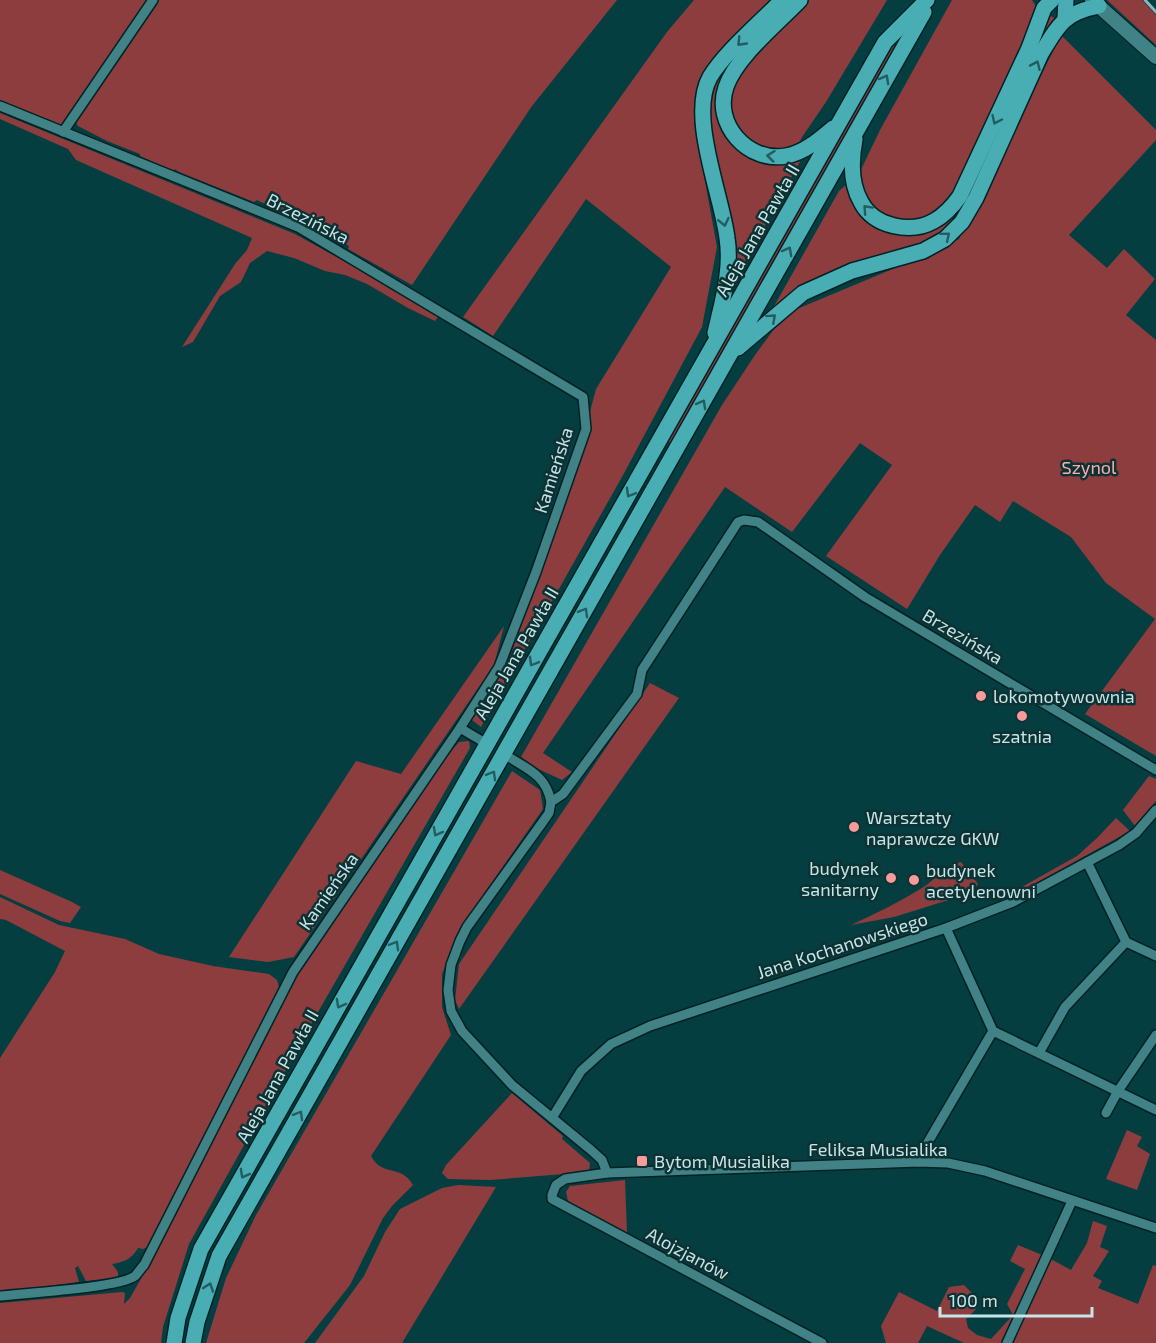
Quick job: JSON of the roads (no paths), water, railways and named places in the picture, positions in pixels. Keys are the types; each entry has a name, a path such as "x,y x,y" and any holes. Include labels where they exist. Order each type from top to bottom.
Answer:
{"main road":[{"path":"712,348 728,271 729,255 704,136 703,104 709,79 723,61 782,0"},
{"path":"801,0 735,67 725,89 724,113 731,132 746,148 768,157 787,156 805,149 840,123"},
{"name":"Aleja Jana Pawła II","path":"174,1343 178,1318 201,1249 885,42 928,0"},
{"name":"Aleja Jana Pawła II","path":"193,1343 197,1322 219,1256 928,0"},
{"path":"728,357 803,293 852,271 923,252 945,239 962,222 976,198 1041,54 1065,18 1066,0"},
{"path":"856,130 852,177 861,204 878,220 896,227 915,227 932,222 948,212 960,196 1029,48 1046,3"},
{"path":"1065,18 1095,3 1156,57"}],"street":[{"path":"63,132 153,0"},
{"name":"Brzezińska","path":"0,106 298,227 583,397"},
{"name":"Kamieńska","path":"0,1296 90,1287 123,1281 135,1276 144,1265 293,972 460,728 499,667 536,572 586,429 583,397"},
{"name":"Brzezińska","path":"551,802 563,794 637,694 642,670 738,522 744,520 758,522 865,597 1156,770"},
{"path":"460,728 487,744"},
{"path":"504,754 544,781 551,802 549,813 467,927 451,965 448,990 451,1011 462,1031 512,1084 602,1160 607,1173"},
{"name":"Jana Kochanowskiego","path":"552,1119 581,1071 611,1044 650,1026 946,928 1013,902 1136,833 1156,810"},
{"path":"1087,862 1126,942 1156,956"},
{"path":"946,928 993,1031 1156,1110"},
{"path":"1039,1053 1065,1007 1126,942"},
{"path":"919,1162 921,1154 993,1031"},
{"path":"1106,1113 1156,1035"},
{"name":"Feliksa Musialika","path":"556,1185 565,1179 607,1173 919,1162 948,1163 985,1171 1156,1228"},
{"name":"Alojzjanów","path":"556,1185 552,1199 822,1343"},
{"path":"1007,1343 1072,1200"}],"railway":[{"path":"1145,0 1156,12"}],"place":[{"name":"lokomotywownia","path":"981,696"},
{"name":"szatnia","path":"1022,716"},
{"name":"Warsztaty naprawcze GKW","path":"854,827"},
{"name":"budynek sanitarny","path":"891,878"},
{"name":"budynek acetylenowni","path":"914,880"},
{"name":"Bytom Musialika","path":"642,1161"}],"park label":[{"name":"Szynol","path":"1089,467"}]}
